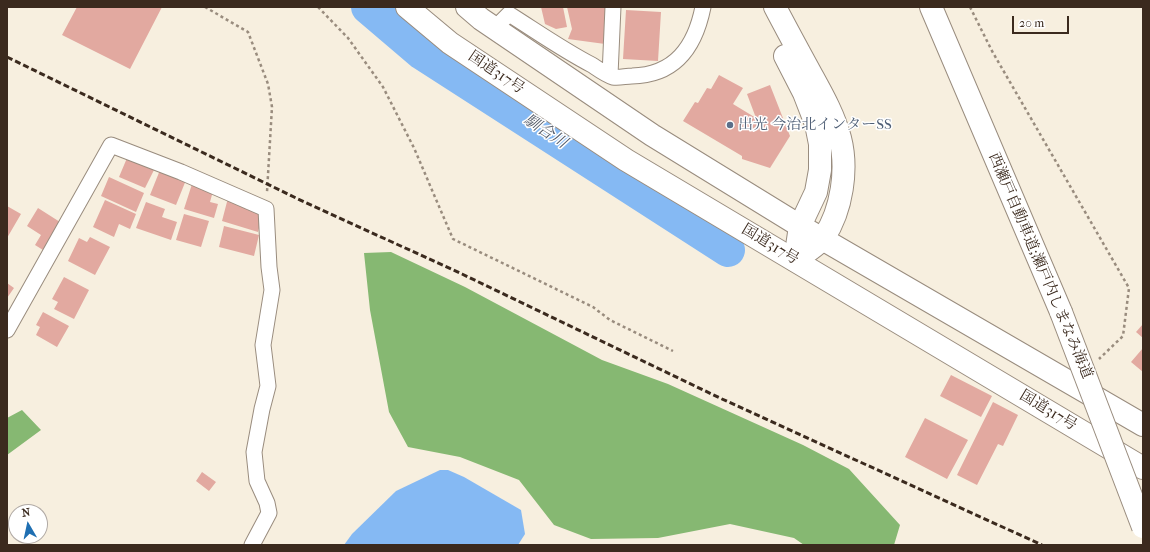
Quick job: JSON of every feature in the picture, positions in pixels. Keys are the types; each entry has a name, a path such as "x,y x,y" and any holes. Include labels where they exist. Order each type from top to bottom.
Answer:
{"highway":[{"name":"国道317号","path":"407,7 450,43 626,160 1143,468"},
{"path":"467,7 481,19 652,135 800,226 1143,425"},
{"path":"760,7 804,93 816,124 820,144 820,170 816,192 800,226 795,260"},
{"path":"775,7 833,116 840,138 843,161 843,183 838,206 824,239 795,260"},
{"name":"西瀬戸自動車道;瀬戸内しまなみ海道","path":"931,7 1061,312 1143,527"}],"street":[{"path":"610,75 613,7"},
{"path":"495,28 509,14 570,53 613,77 640,76 664,70 679,59 690,43 700,21 703,7"},
{"path":"7,330 111,145 182,172 266,210 269,267 272,290 263,345 268,386 254,452 257,481 267,503 269,513 252,545"}],"path":[{"path":"205,7 248,32 268,84 272,107 266,210"},
{"path":"318,7 348,38 383,87 414,148 453,239 593,307 610,320 674,351"},
{"path":"970,7 992,51 1129,288 1123,336 1095,362"}],"green space":[{"path":"391,252 465,287 602,360 668,384 803,445 849,469 900,525 894,545 804,545 794,538 730,524 658,538 591,539 554,525 519,480 460,457 408,447 389,412 370,310 364,253"},
{"path":"22,410 41,430 7,455 7,418"}],"water":[{"path":"440,470 448,470 464,477 521,510 525,534 518,545 344,545 352,534 396,491"}],"building":[{"path":"77,7 162,7 130,69 62,35"},
{"path":"541,7 563,7 567,27 556,29 545,24"},
{"path":"567,7 609,7 605,44 568,39 572,29"},
{"path":"626,10 661,12 658,61 623,59"},
{"path":"719,75 743,88 733,104 756,118 747,94 770,85 790,136 770,168 742,159 742,156 683,121 695,102 698,103 707,88 711,89"},
{"path":"127,158 154,170 145,188 119,177"},
{"path":"160,170 186,180 176,205 150,195"},
{"path":"109,177 144,193 136,212 101,196"},
{"path":"192,184 213,191 210,202 218,204 214,218 184,209"},
{"path":"228,198 263,212 258,232 222,221"},
{"path":"105,200 136,214 130,229 119,224 114,237 93,227"},
{"path":"146,202 165,209 162,217 177,222 171,240 136,228"},
{"path":"7,206 21,214 7,238"},
{"path":"38,208 60,222 43,250 35,245 41,235 27,226"},
{"path":"184,214 209,221 201,247 176,240"},
{"path":"224,226 259,235 254,256 219,247"},
{"path":"90,237 110,247 95,275 68,261 79,238 87,242"},
{"path":"64,277 89,290 74,319 54,309 58,302 52,299"},
{"path":"7,283 14,288 7,298"},
{"path":"43,312 69,326 57,347 36,335 40,327 36,325"},
{"path":"1143,324 1143,338 1136,332"},
{"path":"1143,348 1143,372 1131,362"},
{"path":"951,375 992,396 981,417 940,396"},
{"path":"993,402 1018,415 1003,446 998,444 977,485 957,475"},
{"path":"925,418 968,440 947,479 905,457"},
{"path":"202,472 216,482 209,491 196,481"}],"waterway":[{"name":"馴合川","path":"368,7 422,53 728,250"}],"railway":[{"path":"7,57 298,199 462,274 722,399 1042,545"}],"place":[{"name":"出光 今治北インターSS","path":"730,125"}]}
